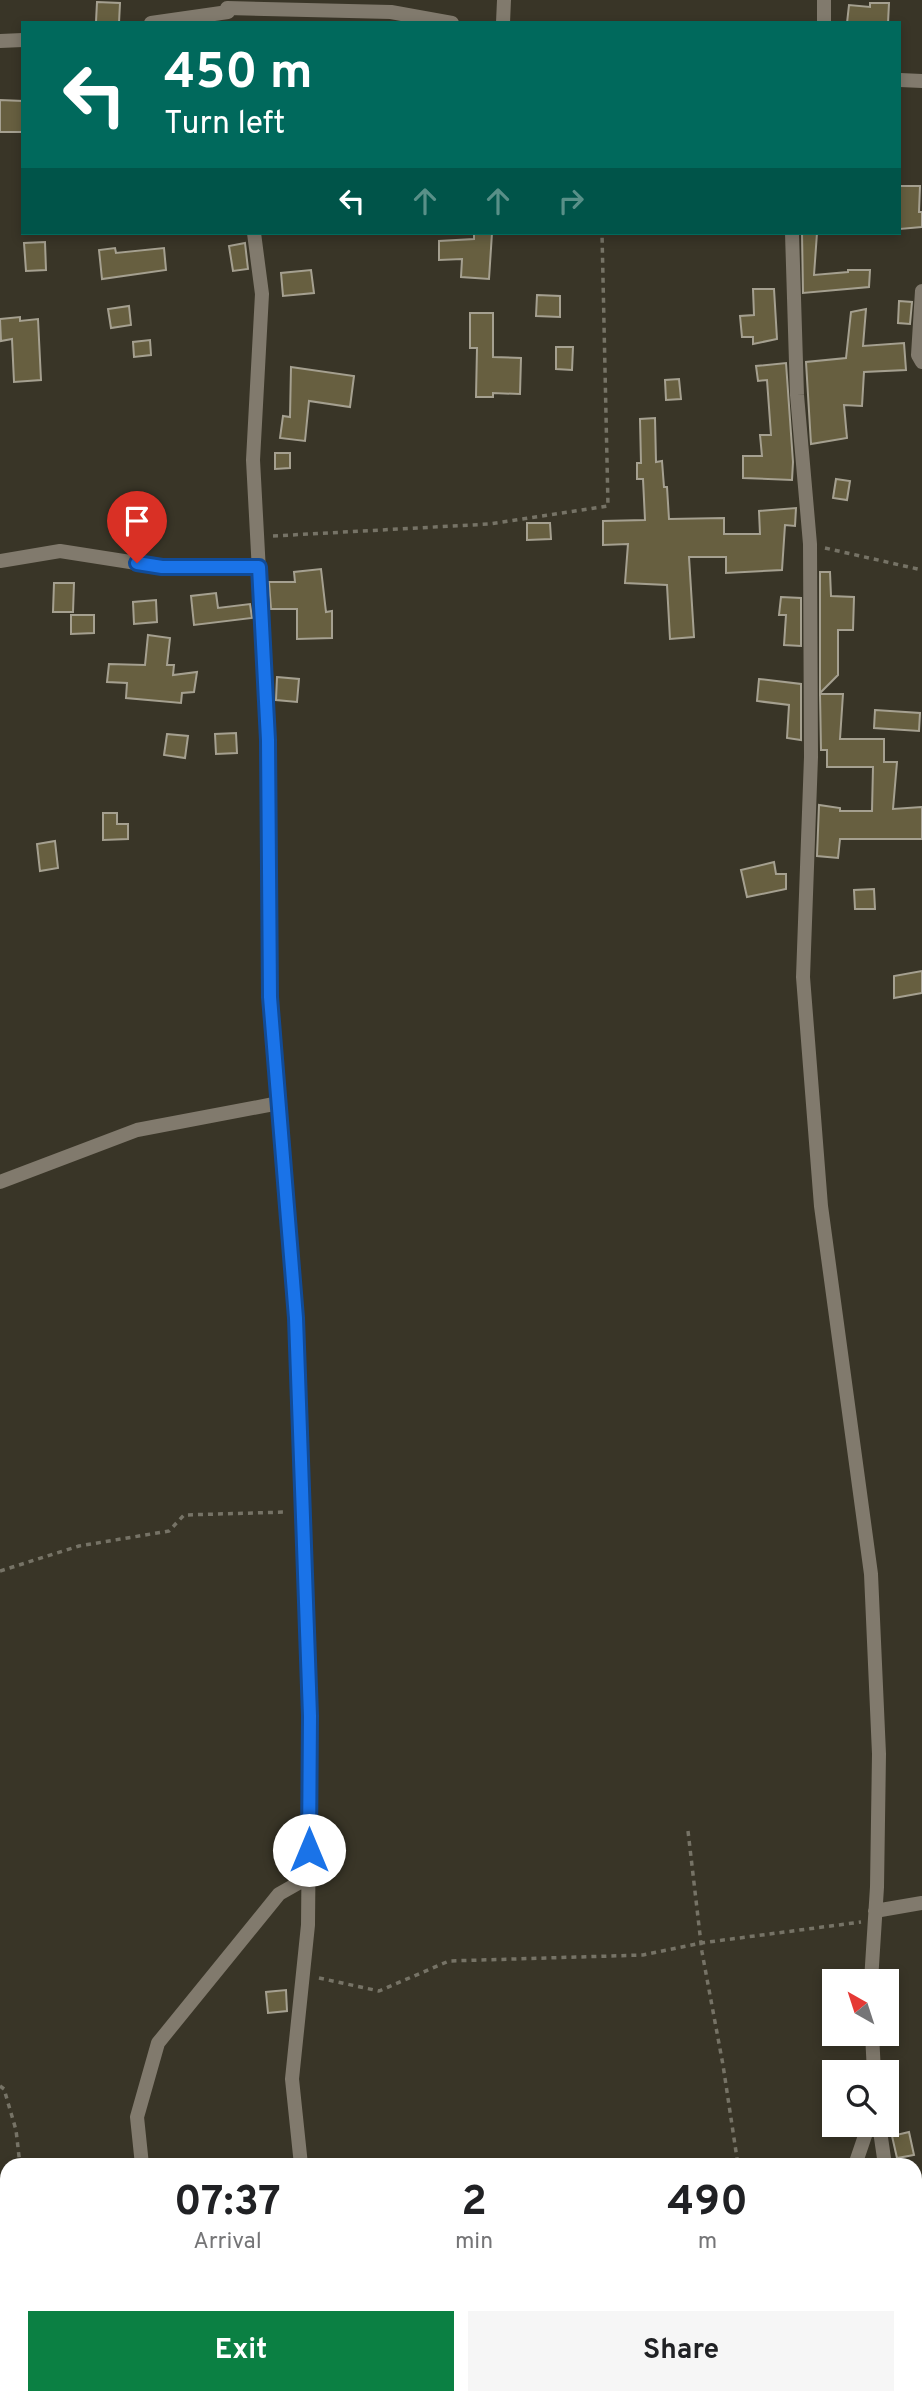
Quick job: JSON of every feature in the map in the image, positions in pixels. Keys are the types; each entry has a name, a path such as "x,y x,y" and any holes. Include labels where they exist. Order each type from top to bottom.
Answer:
{"street":[{"path":"503,21 504,0"},
{"path":"824,0 824,21"},
{"path":"164,21 228,11 391,6 445,21"},
{"path":"0,41 21,40"},
{"path":"901,79 922,81"},
{"path":"254,235 262,294 253,460 268,740 270,997 296,1318 310,1716 308,1925 292,2079 300,2158"},
{"path":"792,235 797,396 810,544 811,757 803,977 821,1206 871,1574 879,1754 872,1969"},
{"path":"922,291 918,355 922,362"},
{"path":"0,561 60,551 162,567 259,567"},
{"path":"0,1182 137,1130 279,1103"},
{"path":"141,2158 137,2118 159,2043 279,1894 309,1877"},
{"path":"875,1916 922,1902"},
{"path":"857,2158 864,2137"},
{"path":"881,2137 884,2158"}],"path":[{"path":"257,537 489,524 608,506 602,235"},
{"path":"810,544 922,570"},
{"path":"0,1571 79,1546 169,1531 184,1516 303,1512"},
{"path":"688,1831 701,1942 737,2158"},
{"path":"303,1975 379,1991 449,1961 643,1955 701,1942 875,1916"},
{"path":"0,2086 4,2089 16,2130 19,2158"}],"building":[{"path":"97,2 120,3 119,21 96,21"},
{"path":"870,3 889,3 888,21 847,21 849,5 870,7"},
{"path":"0,100 21,101 21,132 0,132"},
{"path":"901,186 920,186 919,212 922,212 922,227 901,229"},
{"path":"474,235 492,235 489,279 461,277 462,259 439,260 439,241 474,239"},
{"path":"802,235 817,235 814,275 870,270 869,287 803,293"},
{"path":"45,242 46,270 26,271 24,243"},
{"path":"245,243 248,269 233,271 229,246"},
{"path":"115,248 116,253 164,248 166,270 102,279 99,250"},
{"path":"311,270 314,293 283,296 281,273"},
{"path":"753,289 774,289 777,339 753,344 753,337 742,337 740,316 754,315"},
{"path":"537,295 560,296 560,317 536,316"},
{"path":"899,301 912,302 910,324 898,323"},
{"path":"129,306 131,325 111,328 108,309"},
{"path":"866,309 863,346 904,343 906,370 864,372 862,406 844,405 847,438 811,444 806,362 846,358 851,312"},
{"path":"470,313 493,313 493,357 521,358 520,394 493,393 493,397 476,397 477,348 470,348"},
{"path":"20,317 20,321 38,319 41,380 14,382 12,339 1,341 0,319"},
{"path":"150,340 151,355 134,357 133,342"},
{"path":"556,347 573,347 572,370 556,369"},
{"path":"786,363 792,480 743,478 743,456 762,456 760,435 771,435 767,380 758,381 756,366"},
{"path":"291,367 354,376 350,407 309,401 305,441 280,438 283,416 290,417"},
{"path":"679,379 681,399 666,400 665,380"},
{"path":"655,418 656,462 662,461 669,519 724,518 724,534 760,534 759,511 796,508 795,526 785,525 782,570 726,573 726,557 689,557 694,637 670,639 667,585 625,583 628,544 603,545 603,521 645,520 643,479 637,479 637,463 641,463 640,419"},
{"path":"275,453 290,453 290,468 275,469"},
{"path":"836,479 850,481 847,500 833,498"},
{"path":"527,523 550,523 551,539 527,540"},
{"path":"321,569 326,612 332,611 332,638 297,639 297,609 271,609 269,582 295,582 294,572"},
{"path":"820,572 830,572 831,596 854,597 853,630 838,630 838,675 820,693"},
{"path":"54,583 74,583 73,612 53,612"},
{"path":"216,593 218,608 250,604 252,618 194,625 191,596"},
{"path":"781,597 801,598 801,646 784,645 786,615 779,615"},
{"path":"156,600 157,622 134,624 133,602"},
{"path":"71,615 94,615 94,633 71,634"},
{"path":"148,635 170,638 167,665 174,665 173,675 197,672 194,692 182,693 181,703 126,698 127,683 107,682 109,664 145,665"},
{"path":"277,677 299,679 297,702 276,700"},
{"path":"759,679 801,684 801,740 787,738 789,705 757,701"},
{"path":"820,694 843,694 840,739 884,739 884,762 897,762 893,809 922,807 922,839 840,839 838,858 817,856 819,805 840,808 840,811 872,811 873,767 827,767 827,750 821,750"},
{"path":"875,710 920,713 919,731 874,728"},
{"path":"236,733 237,753 216,754 215,734"},
{"path":"167,734 188,736 185,758 164,755"},
{"path":"103,813 117,813 117,824 128,824 128,839 103,840"},
{"path":"55,841 58,868 40,871 37,844"},
{"path":"774,862 776,874 786,874 786,889 747,897 741,870"},
{"path":"874,889 875,909 855,909 854,890"},
{"path":"922,971 922,993 894,998 894,976"},
{"path":"286,1990 287,2011 268,2013 266,1992"},
{"path":"909,2132 914,2155 897,2158 892,2137 899,2137 899,2134"}],"route":[{"path":"137,563 162,567 259,567 268,740 270,997 296,1318 310,1716 309,1850"}]}
